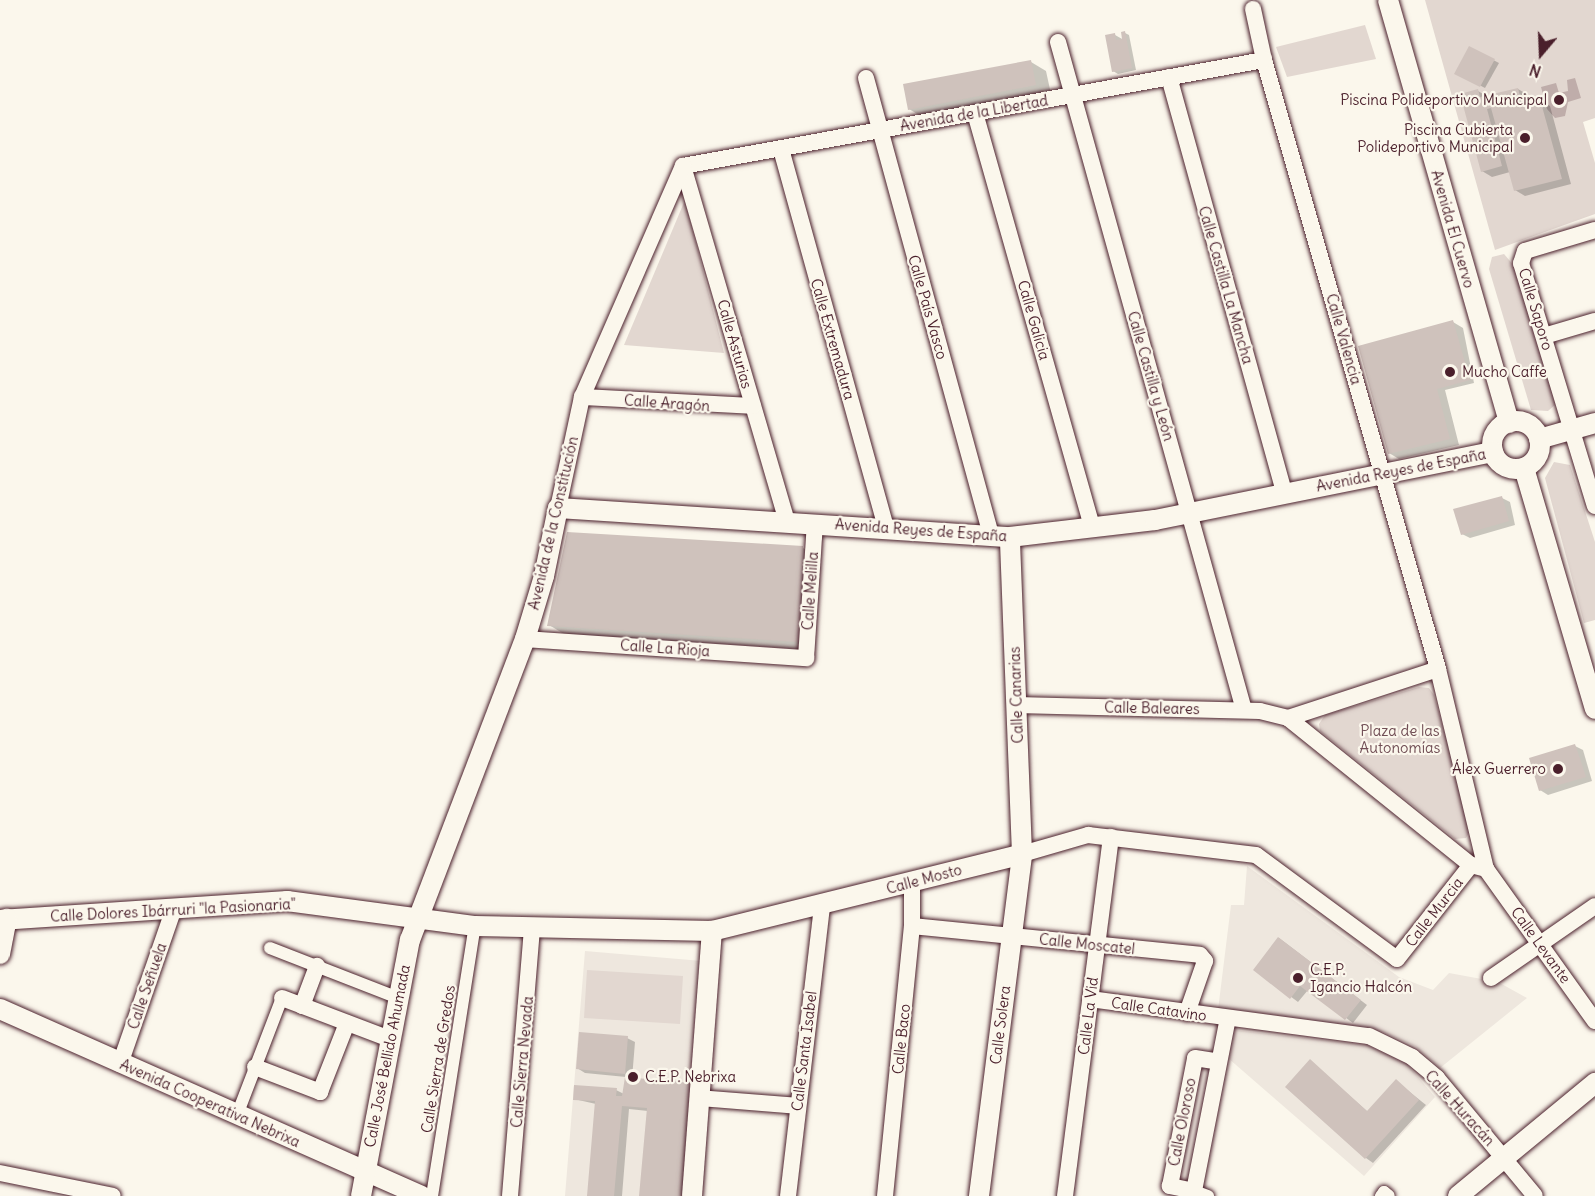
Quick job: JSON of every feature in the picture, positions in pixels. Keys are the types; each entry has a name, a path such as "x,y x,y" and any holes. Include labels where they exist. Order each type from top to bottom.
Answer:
{"street":[{"name":"Avenida El Cuervo","path":"1388,0 1509,423"},
{"name":"Calle Valencia","path":"1253,9 1264,60 1438,669"},
{"name":"Calle Castilla y León","path":"1058,42 1070,96 1245,710"},
{"name":"Avenida de la Libertad","path":"683,166 1264,60"},
{"name":"Calle Castilla La Mancha","path":"1168,77 1284,493"},
{"name":"Calle País Vasco","path":"867,78 879,131 1001,536"},
{"name":"Calle Galicia","path":"975,113 1092,527"},
{"name":"Calle Extremadura","path":"781,149 886,528"},
{"name":"Avenida de la Constitución","path":"418,917 434,885 525,639 544,576 582,397 683,166"},
{"name":"Calle Asturias","path":"683,166 787,521"},
{"name":"Calle Saporo","path":"1595,230 1525,251 1521,263 1575,429 1595,506"},
{"path":"1544,336 1595,321"},
{"name":"Calle Aragón","path":"582,397 753,406"},
{"path":"1509,423 1531,427 1539,439 1539,453 1524,468 1509,468 1493,452 1497,431 1509,423"},
{"path":"1539,439 1595,423"},
{"name":"Avenida Reyes de España","path":"558,508 1001,536 1092,527 1189,512 1493,452"},
{"path":"1524,468 1595,709"},
{"name":"Calle Melilla","path":"806,658 815,524"},
{"name":"Calle Canarias","path":"1001,536 1016,705 1022,854"},
{"name":"Calle La Rioja","path":"525,639 806,658"},
{"path":"1288,718 1438,669 1479,867"},
{"name":"Calle Baleares","path":"1016,705 1245,710 1288,718"},
{"path":"1288,718 1479,867"},
{"name":"Calle Mosto","path":"418,917 475,926 532,929 712,931 822,906 1088,835 1256,855 1397,959"},
{"name":"Calle La Vid","path":"1065,1196 1111,837"},
{"name":"Calle Solera","path":"979,1196 1022,854"},
{"name":"Calle Levante","path":"1479,867 1540,943 1595,1021"},
{"name":"Calle Murcia","path":"1397,959 1479,867"},
{"name":"Calle Baco","path":"885,1196 912,926 912,883"},
{"name":"Calle Dolores Ibárruri \"la Pasionaria\"","path":"3,919 287,901 418,917"},
{"name":"Calle Santa Isabel","path":"788,1196 822,906"},
{"path":"1491,978 1595,906"},
{"name":"Calle Señuela","path":"120,1064 174,908"},
{"name":"Calle José Bellido Ahumada","path":"361,1196 398,998 418,917"},
{"path":"0,954 3,919"},
{"name":"Calle Sierra de Gredos","path":"432,1196 475,926"},
{"name":"Calle Moscatel","path":"912,926 1200,955 1205,961 1187,1012"},
{"name":"Calle Sierra Nevada","path":"510,1196 532,929"},
{"path":"692,1196 712,931"},
{"path":"270,948 398,998"},
{"path":"302,1006 317,966"},
{"path":"237,1114 282,998 390,1040"},
{"name":"Calle Catavino","path":"1090,999 1228,1018"},
{"name":"Avenida Cooperativa Nebrixa","path":"0,1009 421,1196"},
{"name":"Calle Oloroso","path":"1219,1062 1195,1058 1170,1186 1198,1194 1228,1018"},
{"name":"Calle Huracán","path":"1228,1018 1369,1036 1412,1057 1437,1078 1535,1196"},
{"path":"255,1067 320,1092 347,1023"},
{"path":"1458,1196 1502,1156 1595,1083"},
{"path":"699,1098 798,1106"},
{"path":"0,1173 113,1196"},
{"path":"1381,1196 1384,1192 1389,1196"}],"shaded area":[{"name":"Piscina Polideportivo Municipal","path":"1575,78 1581,98 1568,102 1565,116 1555,118 1547,109 1541,87 1556,83 1559,93 1568,91 1567,80"},
{"path":"1247,866 1399,977 1433,990 1449,973 1498,982 1527,998 1440,1068 1415,1046 1383,1032 1218,1010 1231,905 1244,905"},
{"name":"C.E.P. Nebrixa","path":"585,951 702,961 681,1196 565,1196"},
{"path":"1233,1030 1367,1045 1406,1063 1435,1097 1364,1176 1228,1058"}],"green space":[{"path":"1425,0 1595,0 1595,118 1583,122 1595,163 1595,214 1495,250"},
{"path":"1365,25 1376,59 1287,77 1276,47"},
{"path":"685,200 724,353 624,345"},
{"path":"1504,254 1515,267 1556,404 1548,411 1531,410 1489,269 1492,257"},
{"path":"1554,462 1570,465 1595,542 1595,620 1584,623 1545,478"},
{"name":"Plaza de las Autonomías","path":"1419,687 1429,688 1434,695 1471,829 1466,838 1455,839 1320,731 1319,724 1325,715"},
{"path":"587,970 683,976 680,1024 584,1018"}],"building":[{"path":"1125,31 1132,68 1112,72 1105,35 1115,33 1116,40 1122,39 1121,32"},
{"path":"1469,46 1495,59 1480,87 1454,74"},
{"path":"1031,60 1036,85 908,110 903,84"},
{"name":"Piscina Cubierta Polideportivo Municipal","path":"1518,88 1521,100 1508,103 1510,107 1540,99 1562,179 1514,191 1491,108 1487,109 1502,166 1481,172 1460,94 1478,89 1480,97"},
{"path":"1453,320 1470,380 1437,389 1450,439 1388,454 1358,346"},
{"path":"1502,496 1509,521 1461,535 1453,509"},
{"path":"567,532 803,546 799,642 547,626"},
{"name":"Álex Guerrero","path":"1575,744 1586,777 1539,791 1529,758"},
{"name":"C.E.P. Igancio Halcón","path":"1278,937 1361,1000 1345,1020 1300,986 1290,999 1253,970"},
{"path":"579,1032 628,1036 625,1074 576,1069"},
{"path":"1310,1059 1367,1111 1396,1079 1419,1100 1365,1159 1285,1087"},
{"path":"625,1077 692,1083 681,1196 639,1196 647,1108 622,1106 614,1196 587,1196 595,1101 573,1100 574,1085 617,1088 616,1096 622,1096"}],"place":[{"name":"Piscina Polideportivo Municipal","path":"1559,100"},
{"name":"Piscina Cubierta Polideportivo Municipal","path":"1525,138"},
{"name":"Mucho Caffe","path":"1450,372"},
{"name":"Álex Guerrero","path":"1558,769"},
{"name":"C.E.P. Igancio Halcón","path":"1298,978"},
{"name":"C.E.P. Nebrixa","path":"633,1077"}]}
